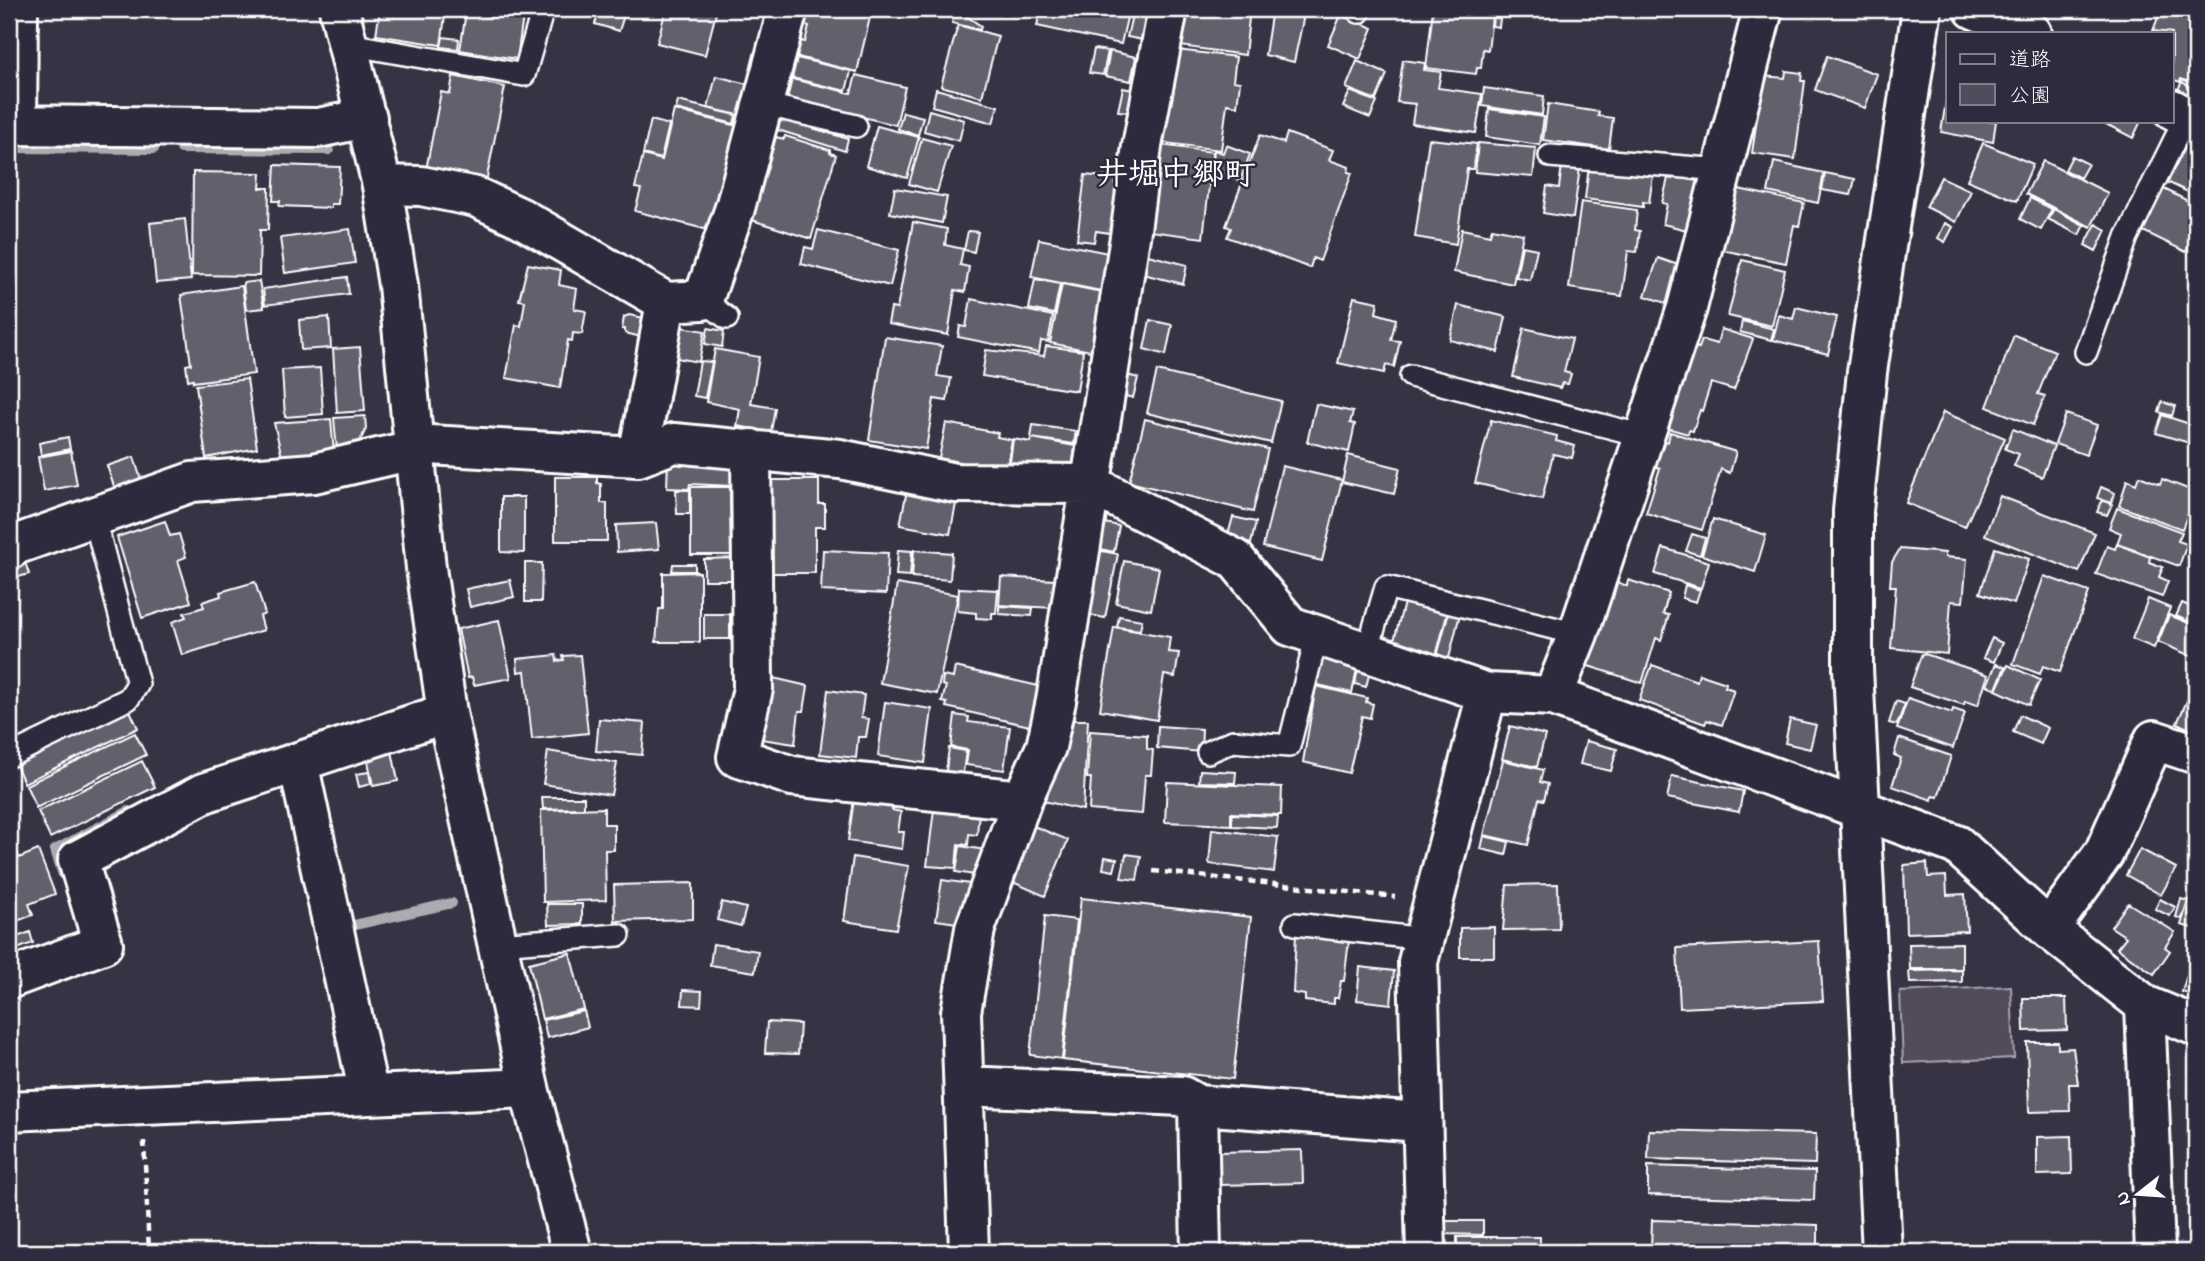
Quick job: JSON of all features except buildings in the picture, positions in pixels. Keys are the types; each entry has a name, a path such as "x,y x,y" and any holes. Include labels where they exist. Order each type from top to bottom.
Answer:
{"street":[{"path":"18,9 13,125 318,128 367,118"},
{"path":"638,457 735,208 788,9"},
{"path":"969,1252 961,1012 975,929 1022,800 1046,747 1056,701 1142,146 1168,9"},
{"path":"1553,696 1578,634 1688,308 1763,9"},
{"path":"1882,1252 1853,668 1853,511 1867,372 1922,9"},
{"path":"1974,9 2030,32"},
{"path":"344,26 382,185 398,285 413,447 447,713 529,1088 572,1252"},
{"path":"382,185 421,186 476,197 698,307"},
{"path":"9,551 12,546 192,482 314,473 413,447 638,457 674,443 840,459 954,482 1090,484 1235,559 1290,626 1486,693 1553,696 1957,845 2049,929 2145,1005 2196,1026"},
{"path":"751,449 753,690 737,757 792,776 1022,800"},
{"path":"1426,1252 1420,1122 1418,962 1486,693"},
{"path":"9,979 103,944 78,860 204,793 447,713"},
{"path":"2049,929 2104,853 2154,740 2196,754"},
{"path":"298,762 369,1095"},
{"path":"2145,1005 2155,1252"},
{"path":"964,1086 1182,1096 1198,1105 1420,1122"},
{"path":"9,1111 529,1088"},
{"path":"1198,1105 1201,1252"}],"lane":[{"path":"344,26 524,75 543,9"},
{"path":"763,104 856,126"},
{"path":"2085,352 2127,237 2185,116"},
{"path":"1550,156 1722,170"},
{"path":"1411,376 1644,436"},
{"path":"9,756 128,698 138,684 94,517"},
{"path":"1367,652 1386,587 1578,634"},
{"path":"1208,752 1233,741 1289,746 1317,635"},
{"path":"1295,924 1424,939"},
{"path":"497,944 619,935"}],"path":[{"path":"1153,871 1434,901"},
{"path":"142,1105 149,1252"}],"green space":[{"path":"2011,986 2014,1058 1903,1063 1900,992"}],"waterway":[{"path":"9,148 154,149"},
{"path":"181,149 329,150"},
{"path":"63,875 55,850 129,811"},
{"path":"350,926 452,903"}],"district":[{"name":"井堀中郷町","path":"1176,173"}]}
